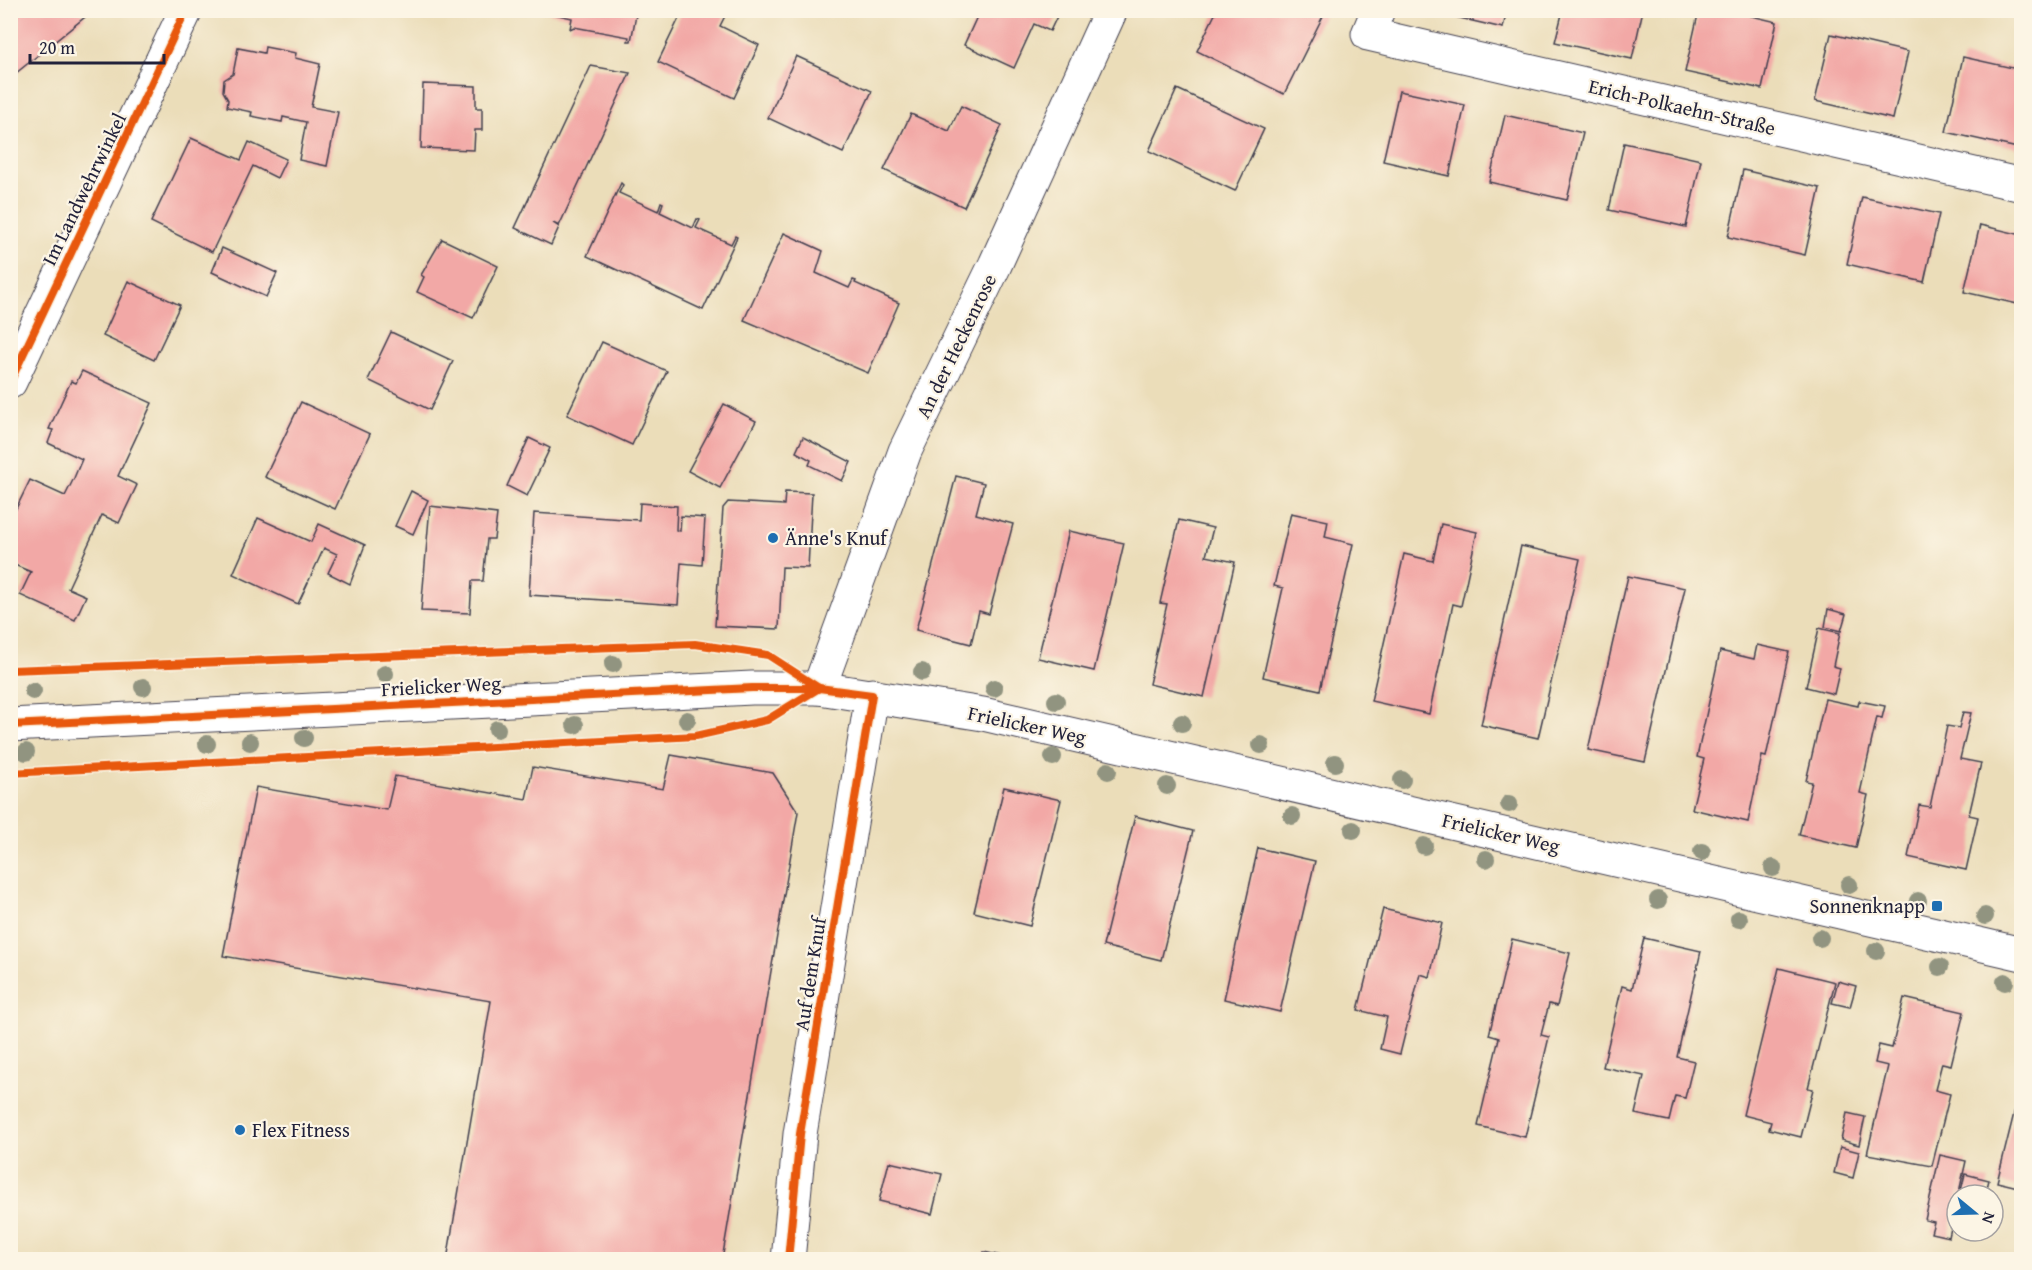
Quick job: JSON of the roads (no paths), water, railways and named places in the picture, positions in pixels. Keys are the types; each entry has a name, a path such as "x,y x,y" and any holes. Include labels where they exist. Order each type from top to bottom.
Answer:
{"street":[{"name":"Im Landwehrwinkel","path":"10,382 186,10"},
{"name":"An der Heckenrose","path":"819,688 905,452 995,265 1111,10"},
{"name":"Erich-Polkaehn-Straße","path":"1378,10 1368,34 2022,185"},
{"name":"Frielicker Weg","path":"10,725 729,689 819,688 983,714 2022,954"},
{"name":"Auf dem Knuf","path":"788,1260 800,1134 872,695"}],"place":[{"name":"Änne's Knuf","path":"773,538"},
{"name":"Sonnenknapp","path":"1937,906"},
{"name":"Flex Fitness","path":"240,1130"}]}
